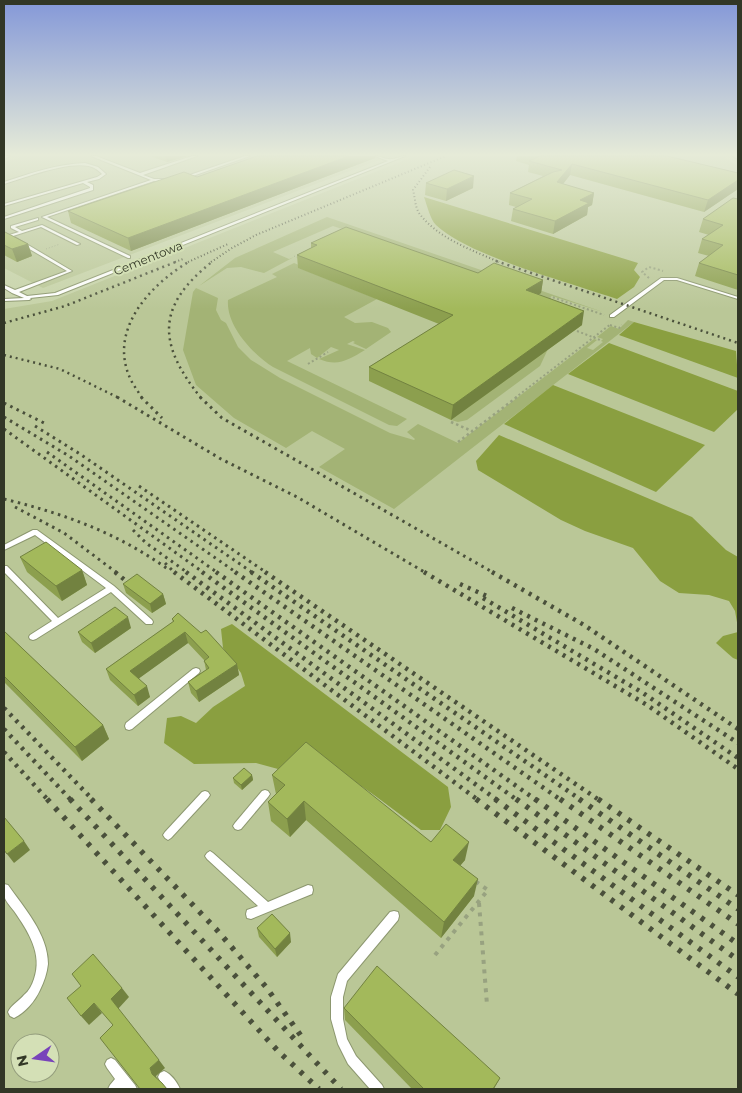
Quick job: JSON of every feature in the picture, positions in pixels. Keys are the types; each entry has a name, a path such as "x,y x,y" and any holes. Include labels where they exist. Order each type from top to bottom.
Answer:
{"lane":[{"path":"4,218 37,207"},
{"path":"74,207 44,217 129,257"},
{"name":"Cementowa","path":"4,286 14,292 34,298 56,294 275,207"},
{"path":"22,232 12,227 37,219"},
{"path":"10,239 22,232 41,226 78,244"},
{"path":"4,239 16,240 70,271 14,292"},
{"path":"611,316 663,278 677,279 738,298"},
{"path":"4,300 34,298"},
{"path":"4,548 35,532 111,588 149,622"},
{"path":"4,568 58,622"},
{"path":"33,637 111,588"},
{"path":"129,726 196,671"},
{"path":"238,826 265,794"},
{"path":"168,835 205,795"},
{"path":"210,856 267,907"},
{"path":"4,889 34,932 42,951 43,972 32,994 14,1012"},
{"path":"251,914 308,890"},
{"path":"378,1089 352,1060 342,1040 337,1019 338,997 342,978 394,916"},
{"path":"110,1064 131,1089"},
{"path":"164,1077 174,1089"},
{"path":"114,1089 123,1079"}],"path":[{"path":"38,252 71,240"},
{"path":"294,256 302,259 297,262"},
{"path":"647,281 648,276 642,272 649,267 664,272"},
{"path":"547,300 552,297 611,316"},
{"path":"458,442 617,319"},
{"path":"610,325 619,328 622,326"},
{"path":"577,331 600,340"},
{"path":"308,364 328,352"},
{"path":"451,422 472,431"},
{"path":"435,955 488,890 473,879"},
{"path":"479,901 487,1004"}],"shaded area":[{"path":"4,207 255,207 43,288 4,268"},
{"path":"287,207 738,207 738,1089 4,1089 4,309 52,301"},
{"path":"327,217 603,312 552,296 546,300 536,296 540,293 333,226 273,252 289,259 294,257 264,273 241,267 227,268 199,286 235,258"},
{"path":"294,263 301,266 299,268 377,299 344,317 355,323 372,322 388,328 391,332 366,349 353,343 355,342 353,341 347,344 365,350 343,361 332,362 319,359 339,350 331,347 317,358 311,354 310,348 287,361 407,419 397,426 389,425 273,367 249,347 236,329 231,320 228,300 277,277 272,274"},
{"path":"196,288 218,298 216,310 221,320 226,323 238,347 251,360 280,378 390,433 414,440 407,432 418,424 458,443 594,339 597,340 587,348 593,350 603,342 601,341 603,339 597,337 611,326 619,329 628,320 634,322 394,509 319,467 345,449 312,431 286,448 234,418 196,385 183,350 193,292"},
{"path":"548,349 540,366 467,420 458,422 451,420"}],"green space":[{"path":"427,207 456,207 638,263 634,270 640,277 634,287 617,299 495,258 451,236 436,225"},
{"path":"634,322 736,351 738,378 619,335"},
{"path":"609,343 738,391 738,409 714,432 568,374"},
{"path":"553,385 705,445 656,492 504,424"},
{"path":"499,435 692,517 726,550 738,557 738,628 735,611 729,601 709,595 679,593 660,581 633,548 585,531 561,520 478,470 476,461"},
{"path":"232,624 448,787 451,807 440,830 421,830 314,753 278,769 256,763 194,764 164,743 167,718 181,716 196,723 213,707 245,686 241,673 223,648 221,629"},
{"path":"738,632 738,660 716,643 723,636"}],"building":[{"path":"80,207 212,207 128,238 68,211"},
{"path":"517,207 581,207 555,221 513,209"},
{"path":"720,207 738,207 738,275 699,263 723,245 702,239 723,225 703,219"},
{"path":"346,227 478,273 494,263 543,280 526,290 584,311 453,405 369,367 453,315 297,255 317,245 311,243"},
{"path":"4,232 28,244 12,249 4,245"},
{"path":"46,542 82,570 56,586 20,557"},
{"path":"137,574 163,594 150,604 123,584"},
{"path":"115,607 128,617 91,643 78,632"},
{"path":"178,613 201,633 206,630 237,664 196,691 188,682 209,668 204,661 209,657 185,632 130,671 147,686 134,695 106,669 174,621 172,619"},
{"path":"4,631 103,725 75,747 4,676"},
{"path":"306,742 431,842 446,824 469,842 453,860 478,879 444,922 304,801 287,819 268,802 285,785 272,775"},
{"path":"244,768 252,775 241,785 233,778"},
{"path":"4,817 24,841 7,854 4,850"},
{"path":"272,914 290,933 275,949 257,928"},
{"path":"93,954 122,988 111,999 159,1060 150,1068 152,1074 167,1089 140,1089 100,1038 113,1025 94,1003 81,1016 67,998 81,986 72,974"},
{"path":"377,966 500,1078 493,1089 424,1089 344,1008"}],"railway":[{"path":"211,262 256,235 323,207"},
{"path":"417,207 426,222 435,230 467,248 499,262"},
{"path":"190,261 228,244"},
{"path":"175,262 183,259"},
{"path":"4,323 65,306 178,261"},
{"path":"142,398 130,378 125,360 125,342 129,326 137,310 148,295 161,282 190,261"},
{"path":"201,398 176,360 170,342 169,326 173,310 181,294 194,278 213,261"},
{"path":"496,261 738,343"},
{"path":"4,355 60,369 117,397"},
{"path":"117,397 221,459 297,497 426,573"},
{"path":"142,398 162,418"},
{"path":"201,398 222,418 494,573"},
{"path":"4,403 46,424"},
{"path":"4,417 69,456 237,573"},
{"path":"35,426 80,454 253,573"},
{"path":"4,429 204,573"},
{"path":"47,452 218,573"},
{"path":"139,486 267,573"},
{"path":"4,499 48,511 90,526 130,545 169,570"},
{"path":"15,507 64,533 117,573"},
{"path":"133,530 146,543 188,573"},
{"path":"165,563 174,572"},
{"path":"115,572 137,590"},
{"path":"174,572 478,800"},
{"path":"186,572 497,800"},
{"path":"202,572 517,800"},
{"path":"216,572 536,800"},
{"path":"235,572 561,800"},
{"path":"251,572 581,800"},
{"path":"265,572 599,800"},
{"path":"424,572 647,705 738,769"},
{"path":"492,572 584,625 738,729"},
{"path":"460,584 489,597"},
{"path":"483,598 643,693 738,758"},
{"path":"512,608 594,649 738,743"},
{"path":"4,708 93,800"},
{"path":"4,729 71,800"},
{"path":"4,752 48,800"},
{"path":"47,799 278,1051 319,1089"},
{"path":"70,799 341,1089"},
{"path":"91,799 216,929 266,987 304,1040"},
{"path":"476,799 738,994"},
{"path":"495,799 738,977"},
{"path":"516,799 738,960"},
{"path":"535,799 738,944"},
{"path":"560,799 738,924"},
{"path":"579,799 738,909"},
{"path":"598,799 738,895"}]}
